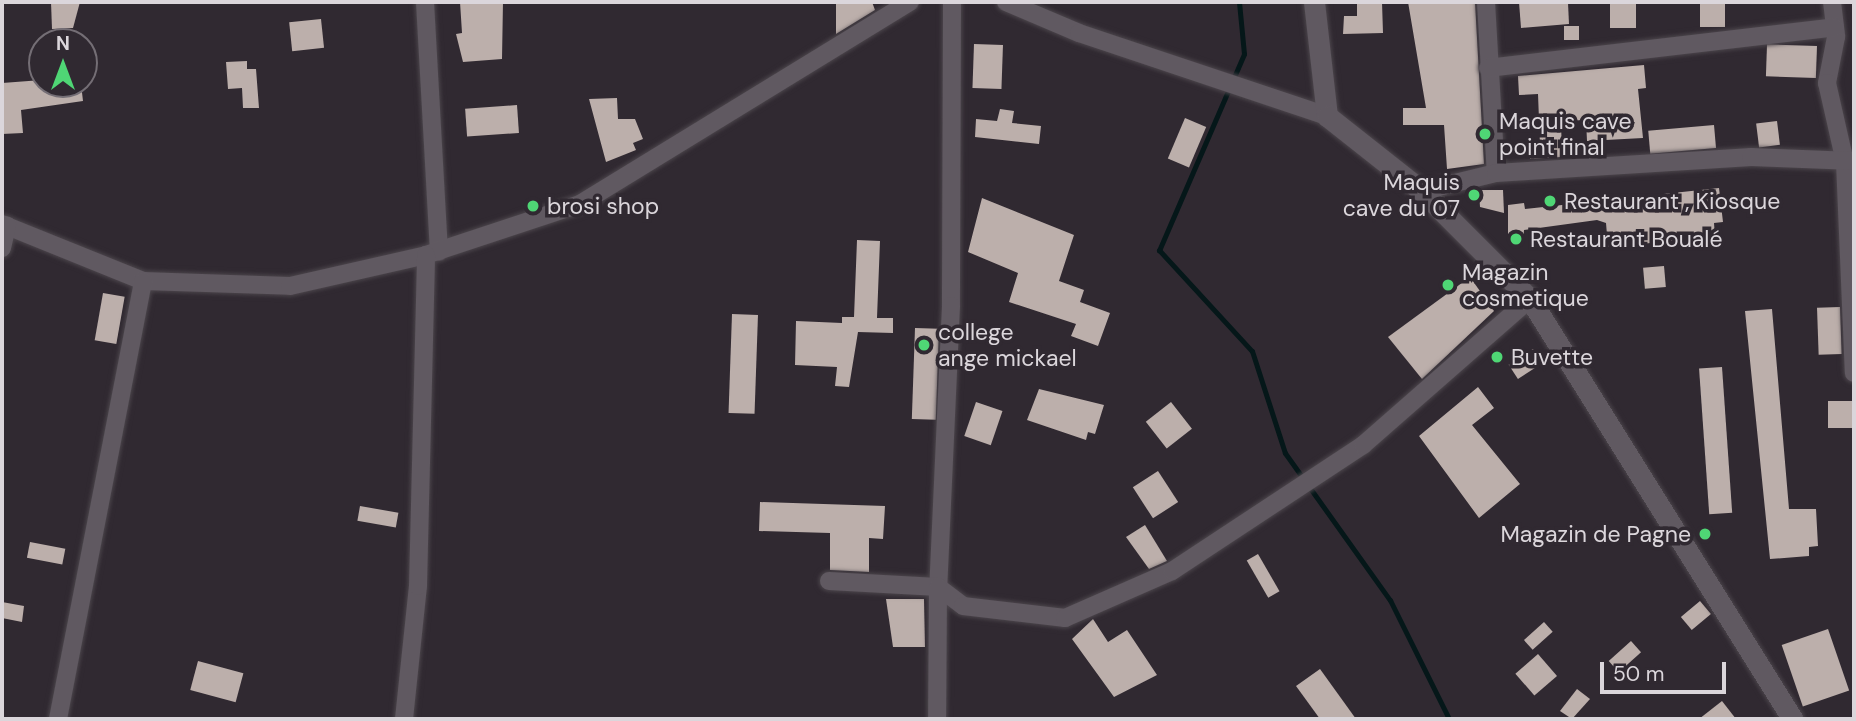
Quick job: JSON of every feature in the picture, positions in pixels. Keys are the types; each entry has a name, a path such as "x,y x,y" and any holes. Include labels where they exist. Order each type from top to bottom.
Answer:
{"main road":[{"path":"1314,2 1326,116 1422,191 1530,299 1792,719"}],"street":[{"path":"404,719 418,586 432,254 425,2"},
{"path":"2,248 4,225 143,281 290,286 432,254 580,204 910,2"},
{"path":"937,719 938,587 951,306 952,2"},
{"path":"1006,2 1079,33 1326,116"},
{"path":"1486,2 1496,173"},
{"path":"1832,2 1835,27 1827,83 1850,162 1850,289 1854,373"},
{"path":"1488,68 1835,27"},
{"path":"1422,191 1496,173 1751,157 1850,162"},
{"path":"58,719 143,281"},
{"path":"829,581 938,587 979,612 1052,619 1079,614 1172,571 1363,445 1530,299"}],"building":[{"path":"51,2 80,2 73,28 52,28"},
{"path":"460,2 503,2 502,59 463,62 456,34 462,33"},
{"path":"836,2 872,2 875,10 836,34"},
{"path":"1357,2 1382,2 1383,33 1343,34 1344,16 1357,16"},
{"path":"1408,2 1475,2 1484,164 1447,169 1444,125 1403,125 1403,108 1426,108"},
{"path":"1519,2 1568,3 1569,24 1521,28"},
{"path":"1610,2 1636,2 1636,28 1610,28"},
{"path":"1700,2 1725,2 1725,27 1700,27"},
{"path":"321,19 324,48 292,51 289,22"},
{"path":"1564,26 1579,26 1579,40 1564,40"},
{"path":"974,44 1003,45 1001,89 972,88"},
{"path":"1767,44 1817,46 1816,78 1766,76"},
{"path":"247,61 247,69 256,69 259,108 243,108 242,88 228,89 226,62"},
{"path":"1644,65 1646,88 1638,89 1643,138 1587,141 1586,120 1561,121 1562,157 1530,159 1530,146 1540,146 1538,94 1519,95 1518,76"},
{"path":"28,81 28,98 83,98 83,101 21,110 23,133 2,134 2,83"},
{"path":"617,98 618,119 635,119 643,139 633,143 636,150 606,162 589,99"},
{"path":"517,105 519,133 467,137 465,109"},
{"path":"1000,109 1014,111 1012,123 1041,126 1039,144 975,137 976,119 997,121"},
{"path":"1185,118 1206,127 1189,167 1168,159"},
{"path":"1777,121 1780,145 1759,147 1756,124"},
{"path":"1714,125 1716,148 1650,154 1648,131"},
{"path":"1719,188 1723,222 1714,223 1715,237 1608,247 1606,223 1597,220 1524,230 1523,244 1508,243 1508,205 1524,203 1525,209"},
{"path":"1479,190 1503,190 1504,213 1480,207"},
{"path":"982,198 1074,235 1059,281 1084,290 1080,302 1110,313 1098,346 1071,336 1076,324 1009,302 1018,273 968,252"},
{"path":"857,240 880,241 877,318 893,318 893,333 858,332 849,387 835,386 837,367 795,365 796,321 842,323 842,317 854,317"},
{"path":"1664,266 1666,287 1645,289 1643,268"},
{"path":"1470,277 1494,311 1422,379 1388,337"},
{"path":"103,293 125,297 116,344 95,340"},
{"path":"1840,307 1842,354 1819,355 1817,308"},
{"path":"1772,309 1789,509 1816,509 1818,546 1809,547 1809,556 1770,559 1745,311"},
{"path":"732,314 758,315 755,414 729,413"},
{"path":"915,328 939,329 936,420 912,419"},
{"path":"1533,349 1542,363 1518,379 1509,365"},
{"path":"1722,367 1732,513 1709,514 1699,369"},
{"path":"1478,387 1494,408 1472,425 1520,484 1479,518 1419,436"},
{"path":"1039,389 1104,405 1095,434 1088,432 1086,440 1027,420"},
{"path":"1828,401 1854,401 1854,428 1828,428"},
{"path":"976,402 1002,411 991,445 964,436"},
{"path":"1171,402 1192,429 1167,448 1146,422"},
{"path":"1158,471 1178,502 1153,518 1133,487"},
{"path":"760,502 885,506 883,539 869,538 869,572 830,570 830,533 759,531"},
{"path":"360,506 398,513 396,528 357,521"},
{"path":"1145,525 1167,561 1149,569 1126,537"},
{"path":"30,542 65,549 62,565 27,558"},
{"path":"1258,554 1280,591 1268,598 1247,560"},
{"path":"886,599 924,599 925,647 893,647"},
{"path":"1700,601 1711,614 1692,630 1681,617"},
{"path":"2,602 24,606 22,622 2,618"},
{"path":"1093,619 1108,642 1127,630 1157,675 1114,697 1072,639"},
{"path":"1544,622 1553,632 1533,650 1524,640"},
{"path":"1828,629 1849,690 1803,706 1782,645"},
{"path":"1631,641 1641,652 1619,672 1609,661"},
{"path":"1538,654 1557,676 1534,696 1515,674"},
{"path":"198,661 243,673 236,702 190,690"},
{"path":"1320,669 1356,719 1320,719 1296,686"},
{"path":"1577,689 1590,699 1572,719 1560,711"},
{"path":"1722,701 1736,719 1699,719"}],"waterway":[{"path":"1239,2 1244,54 1159,250 1252,351 1285,453 1390,600 1449,719"}],"place":[{"name":"Maquis cave point final","path":"1485,134"},
{"name":"Maquis cave du 07","path":"1474,195"},
{"name":"Restaurant , Kiosque","path":"1550,201"},
{"name":"brosi shop","path":"533,206"},
{"name":"Restaurant Boualé","path":"1516,239"},
{"name":"Magazin cosmetique","path":"1448,285"},
{"name":"college ange mickael","path":"924,345"},
{"name":"Buvette","path":"1497,357"},
{"name":"Magazin de Pagne","path":"1705,534"}]}
